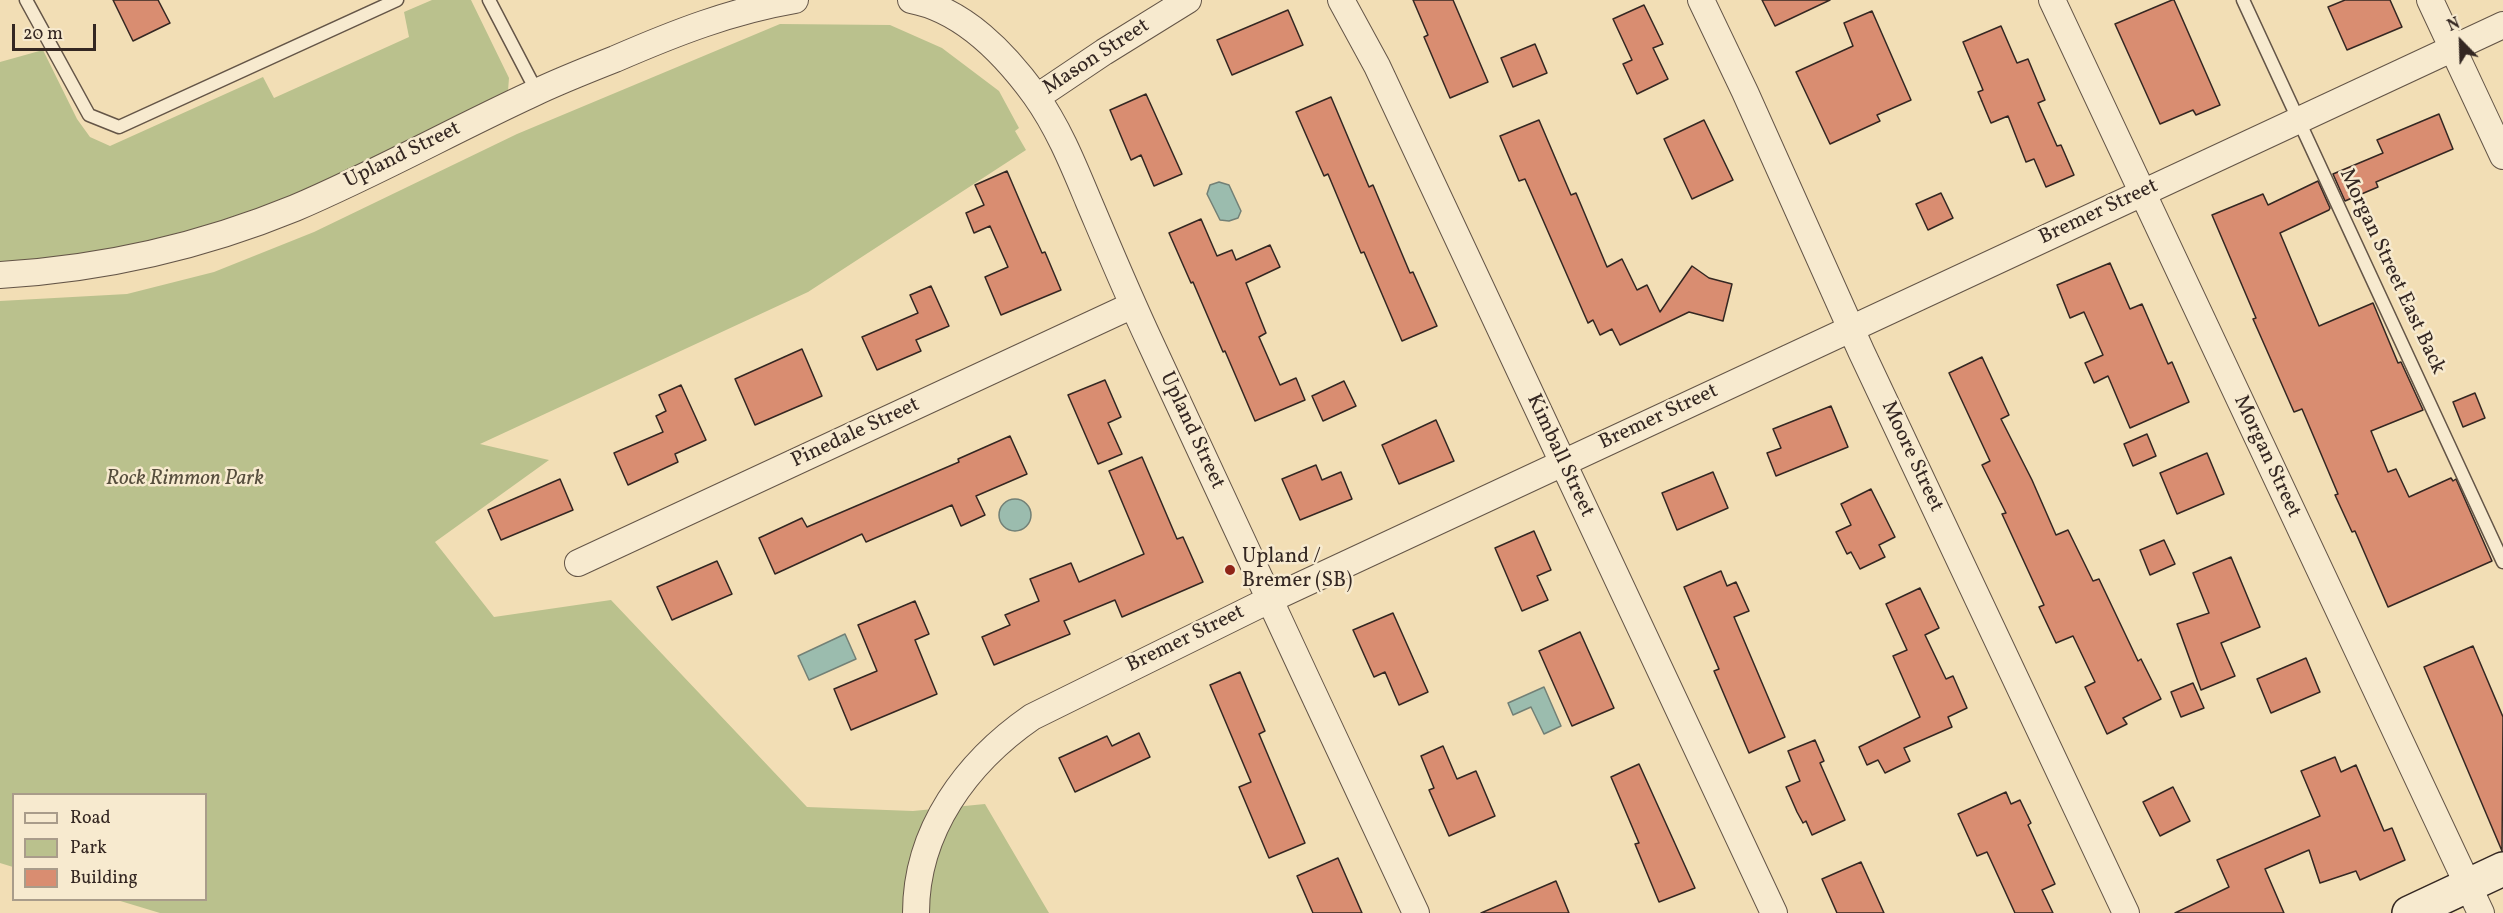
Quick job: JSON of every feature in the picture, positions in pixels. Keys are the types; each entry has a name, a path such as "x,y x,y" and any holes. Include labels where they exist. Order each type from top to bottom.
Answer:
{"street":[{"name":"Upland Street","path":"0,275 43,273 107,264 172,250 234,231 295,208 537,92 687,28 752,8 795,0"},
{"name":"Upland Street","path":"911,0 955,16 983,36 1008,61 1037,97 1066,148 1133,305 1416,913"},
{"name":"Mason Street","path":"1037,97 1188,0"},
{"name":"Kimball Street","path":"1341,0 1377,66 1774,913"},
{"name":"Moore Street","path":"1701,0 1745,92 1851,329 2126,913"},
{"name":"Morgan Street","path":"2052,0 2475,900"},
{"path":"2430,0 2503,156"},
{"name":"Bremer Street","path":"916,913 920,874 929,842 942,810 982,757 1006,735 1032,717 1269,600 2503,25"},
{"name":"Pinedale Street","path":"578,563 1133,305"},
{"path":"2409,913 2475,900 2503,869"}],"lane":[{"path":"26,0 89,115 119,127 397,0"},
{"path":"489,0 537,92"},
{"name":"Morgan Street East Back","path":"2242,0 2503,562"}],"green space":[{"path":"432,0 471,0 509,78 508,91 503,96 300,193 213,225 132,249 0,264 0,62 43,50 77,119 90,137 110,146 263,77 274,98 409,37 404,12"},
{"name":"Rock Rimmon Park","path":"780,24 890,25 942,48 999,91 1019,128 1015,131 1026,150 808,292 480,444 549,460 435,542 494,617 611,600 807,807 913,811 985,804 1049,913 160,913 120,901 207,901 207,793 12,793 12,867 0,863 0,301 127,294 214,272 314,232 517,134"}],"shaded area":[{"path":"1219,182 1229,185 1241,211 1238,218 1229,221 1220,220 1207,194 1210,185"},
{"path":"1015,499 1026,504 1031,515 1026,526 1015,531 1004,526 999,515 1004,504"},
{"path":"845,634 856,659 809,680 798,656"},
{"path":"1544,687 1561,726 1544,734 1531,707 1513,715 1508,703"}],"building":[{"path":"113,0 158,0 170,23 133,41"},
{"path":"1413,0 1453,0 1488,82 1450,98 1424,37 1428,35"},
{"path":"1762,0 1830,0 1775,26"},
{"path":"2174,0 2220,105 2196,115 2193,110 2160,124 2115,24"},
{"path":"2345,0 2390,0 2402,27 2347,50 2328,7"},
{"path":"1644,5 1663,44 1653,48 1668,79 1637,94 1623,64 1632,60 1613,19"},
{"path":"1288,10 1303,45 1232,75 1217,40"},
{"path":"1872,11 1911,100 1877,115 1880,121 1830,144 1796,72 1853,46 1844,23"},
{"path":"2001,26 2017,63 2028,59 2045,100 2038,103 2057,146 2061,145 2074,175 2046,187 2034,159 2026,162 2008,116 1991,123 1978,92 1983,90 1963,42"},
{"path":"1535,44 1547,73 1513,87 1501,58"},
{"path":"1146,94 1182,174 1154,186 1141,155 1131,160 1110,110"},
{"path":"1331,97 1369,187 1373,185 1410,273 1413,272 1437,326 1402,341 1364,252 1361,253 1328,174 1324,176 1296,112"},
{"path":"2439,114 2453,149 2376,182 2378,187 2345,201 2333,174 2383,153 2377,140"},
{"path":"1539,120 1571,195 1576,193 1607,267 1622,259 1637,290 1647,285 1660,312 1692,266 1709,278 1732,284 1723,321 1689,312 1620,345 1612,329 1600,335 1593,320 1588,323 1525,179 1519,181 1500,136"},
{"path":"1704,120 1733,180 1692,199 1664,139"},
{"path":"1007,171 1042,253 1045,252 1061,290 1001,315 985,277 1008,267 990,226 974,233 966,213 984,205 975,185"},
{"path":"2318,181 2329,210 2280,233 2319,326 2373,303 2398,363 2401,362 2423,410 2371,431 2388,472 2396,469 2409,497 2451,478 2453,481 2456,479 2492,561 2388,607 2355,531 2352,532 2335,495 2338,494 2302,409 2294,412 2253,319 2256,318 2212,215 2263,194 2268,205"},
{"path":"1941,193 1953,218 1928,230 1916,204"},
{"path":"1201,219 1217,256 1232,250 1236,260 1270,245 1280,267 1246,283 1266,333 1259,337 1280,385 1296,378 1305,400 1255,421 1225,351 1223,352 1169,233"},
{"path":"2110,263 2130,309 2142,304 2168,364 2172,362 2189,402 2130,428 2108,376 2094,383 2085,363 2103,355 2084,312 2070,318 2057,285"},
{"path":"931,286 949,326 916,340 921,351 877,370 862,337 918,313 910,295"},
{"path":"802,349 822,396 755,425 735,379"},
{"path":"1982,357 2009,415 2001,419 2032,480 2056,535 2068,530 2093,581 2099,579 2138,661 2141,659 2161,699 2123,718 2127,724 2107,734 2085,687 2095,682 2073,636 2056,643 2039,607 2044,605 2002,514 2006,513 1982,465 1990,461 1949,373"},
{"path":"1105,380 1121,417 1108,423 1122,454 1098,464 1068,395"},
{"path":"1344,381 1356,406 1323,421 1312,396"},
{"path":"681,385 706,440 675,454 678,462 628,485 614,453 663,432 656,416 666,411 659,395"},
{"path":"2475,393 2485,418 2463,427 2453,402"},
{"path":"1831,406 1848,447 1776,476 1767,453 1781,448 1773,429"},
{"path":"1436,420 1454,461 1399,484 1382,445"},
{"path":"2147,434 2156,456 2133,466 2124,444"},
{"path":"1010,436 1027,474 976,496 985,515 961,526 952,505 866,542 862,534 775,574 759,538 802,518 807,527 959,462 958,459"},
{"path":"2207,453 2224,494 2177,514 2160,473"},
{"path":"1142,457 1177,539 1183,537 1203,582 1122,617 1115,600 1064,621 1070,634 994,665 982,637 1010,625 1005,615 1039,601 1030,579 1071,563 1079,582 1144,554 1109,471"},
{"path":"1316,465 1322,480 1341,472 1352,499 1300,520 1282,479"},
{"path":"1713,472 1728,508 1677,530 1662,493"},
{"path":"560,479 573,510 501,540 488,510"},
{"path":"1871,489 1895,537 1879,545 1885,557 1860,569 1851,552 1847,554 1836,532 1851,525 1841,504"},
{"path":"1534,531 1551,570 1537,576 1548,600 1522,611 1495,548"},
{"path":"2164,540 2175,564 2150,575 2140,550"},
{"path":"2231,557 2260,627 2221,643 2235,676 2201,690 2177,624 2209,613 2193,573"},
{"path":"717,561 732,594 672,620 657,587"},
{"path":"1721,571 1727,586 1736,582 1749,611 1734,617 1785,737 1749,753 1714,671 1719,669 1684,587"},
{"path":"1920,588 1939,628 1925,635 1946,679 1953,676 1967,708 1948,717 1952,727 1904,748 1910,761 1885,773 1878,760 1867,765 1859,747 1920,717 1893,656 1907,650 1886,604"},
{"path":"915,601 929,634 915,640 937,694 851,730 834,689 877,671 858,625"},
{"path":"1393,613 1428,692 1399,705 1385,672 1374,677 1353,630"},
{"path":"1580,632 1614,708 1572,726 1539,651"},
{"path":"2473,646 2503,717 2502,851 2424,667"},
{"path":"2306,658 2320,692 2271,713 2257,679"},
{"path":"1240,672 1265,731 1259,734 1305,843 1269,858 1239,787 1251,782 1210,685"},
{"path":"2193,683 2204,708 2181,717 2171,692"},
{"path":"1139,733 1150,757 1075,792 1059,758 1107,736 1112,746"},
{"path":"1815,740 1824,761 1820,763 1845,820 1812,835 1806,821 1803,823 1797,812 1786,787 1800,781 1788,751"},
{"path":"1443,746 1457,779 1476,771 1495,816 1449,836 1429,790 1434,788 1421,756"},
{"path":"2335,757 2341,772 2356,765 2384,831 2392,828 2405,860 2360,880 2356,871 2320,883 2309,850 2265,869 2284,913 2175,913 2229,887 2217,860 2320,816 2301,771"},
{"path":"1639,764 1695,888 1659,902 1635,844 1639,843 1611,777"},
{"path":"2173,787 2190,821 2160,836 2143,802"},
{"path":"2006,792 2011,804 2020,800 2031,823 2028,825 2055,884 2042,890 2053,913 2015,913 1987,852 1977,856 1958,814"},
{"path":"1338,858 1362,913 1313,913 1297,876"},
{"path":"1861,862 1884,913 1837,913 1822,879"},
{"path":"1556,881 1569,913 1481,913"}],"place":[{"name":"Upland / Bremer (SB)","path":"1230,570"}]}
